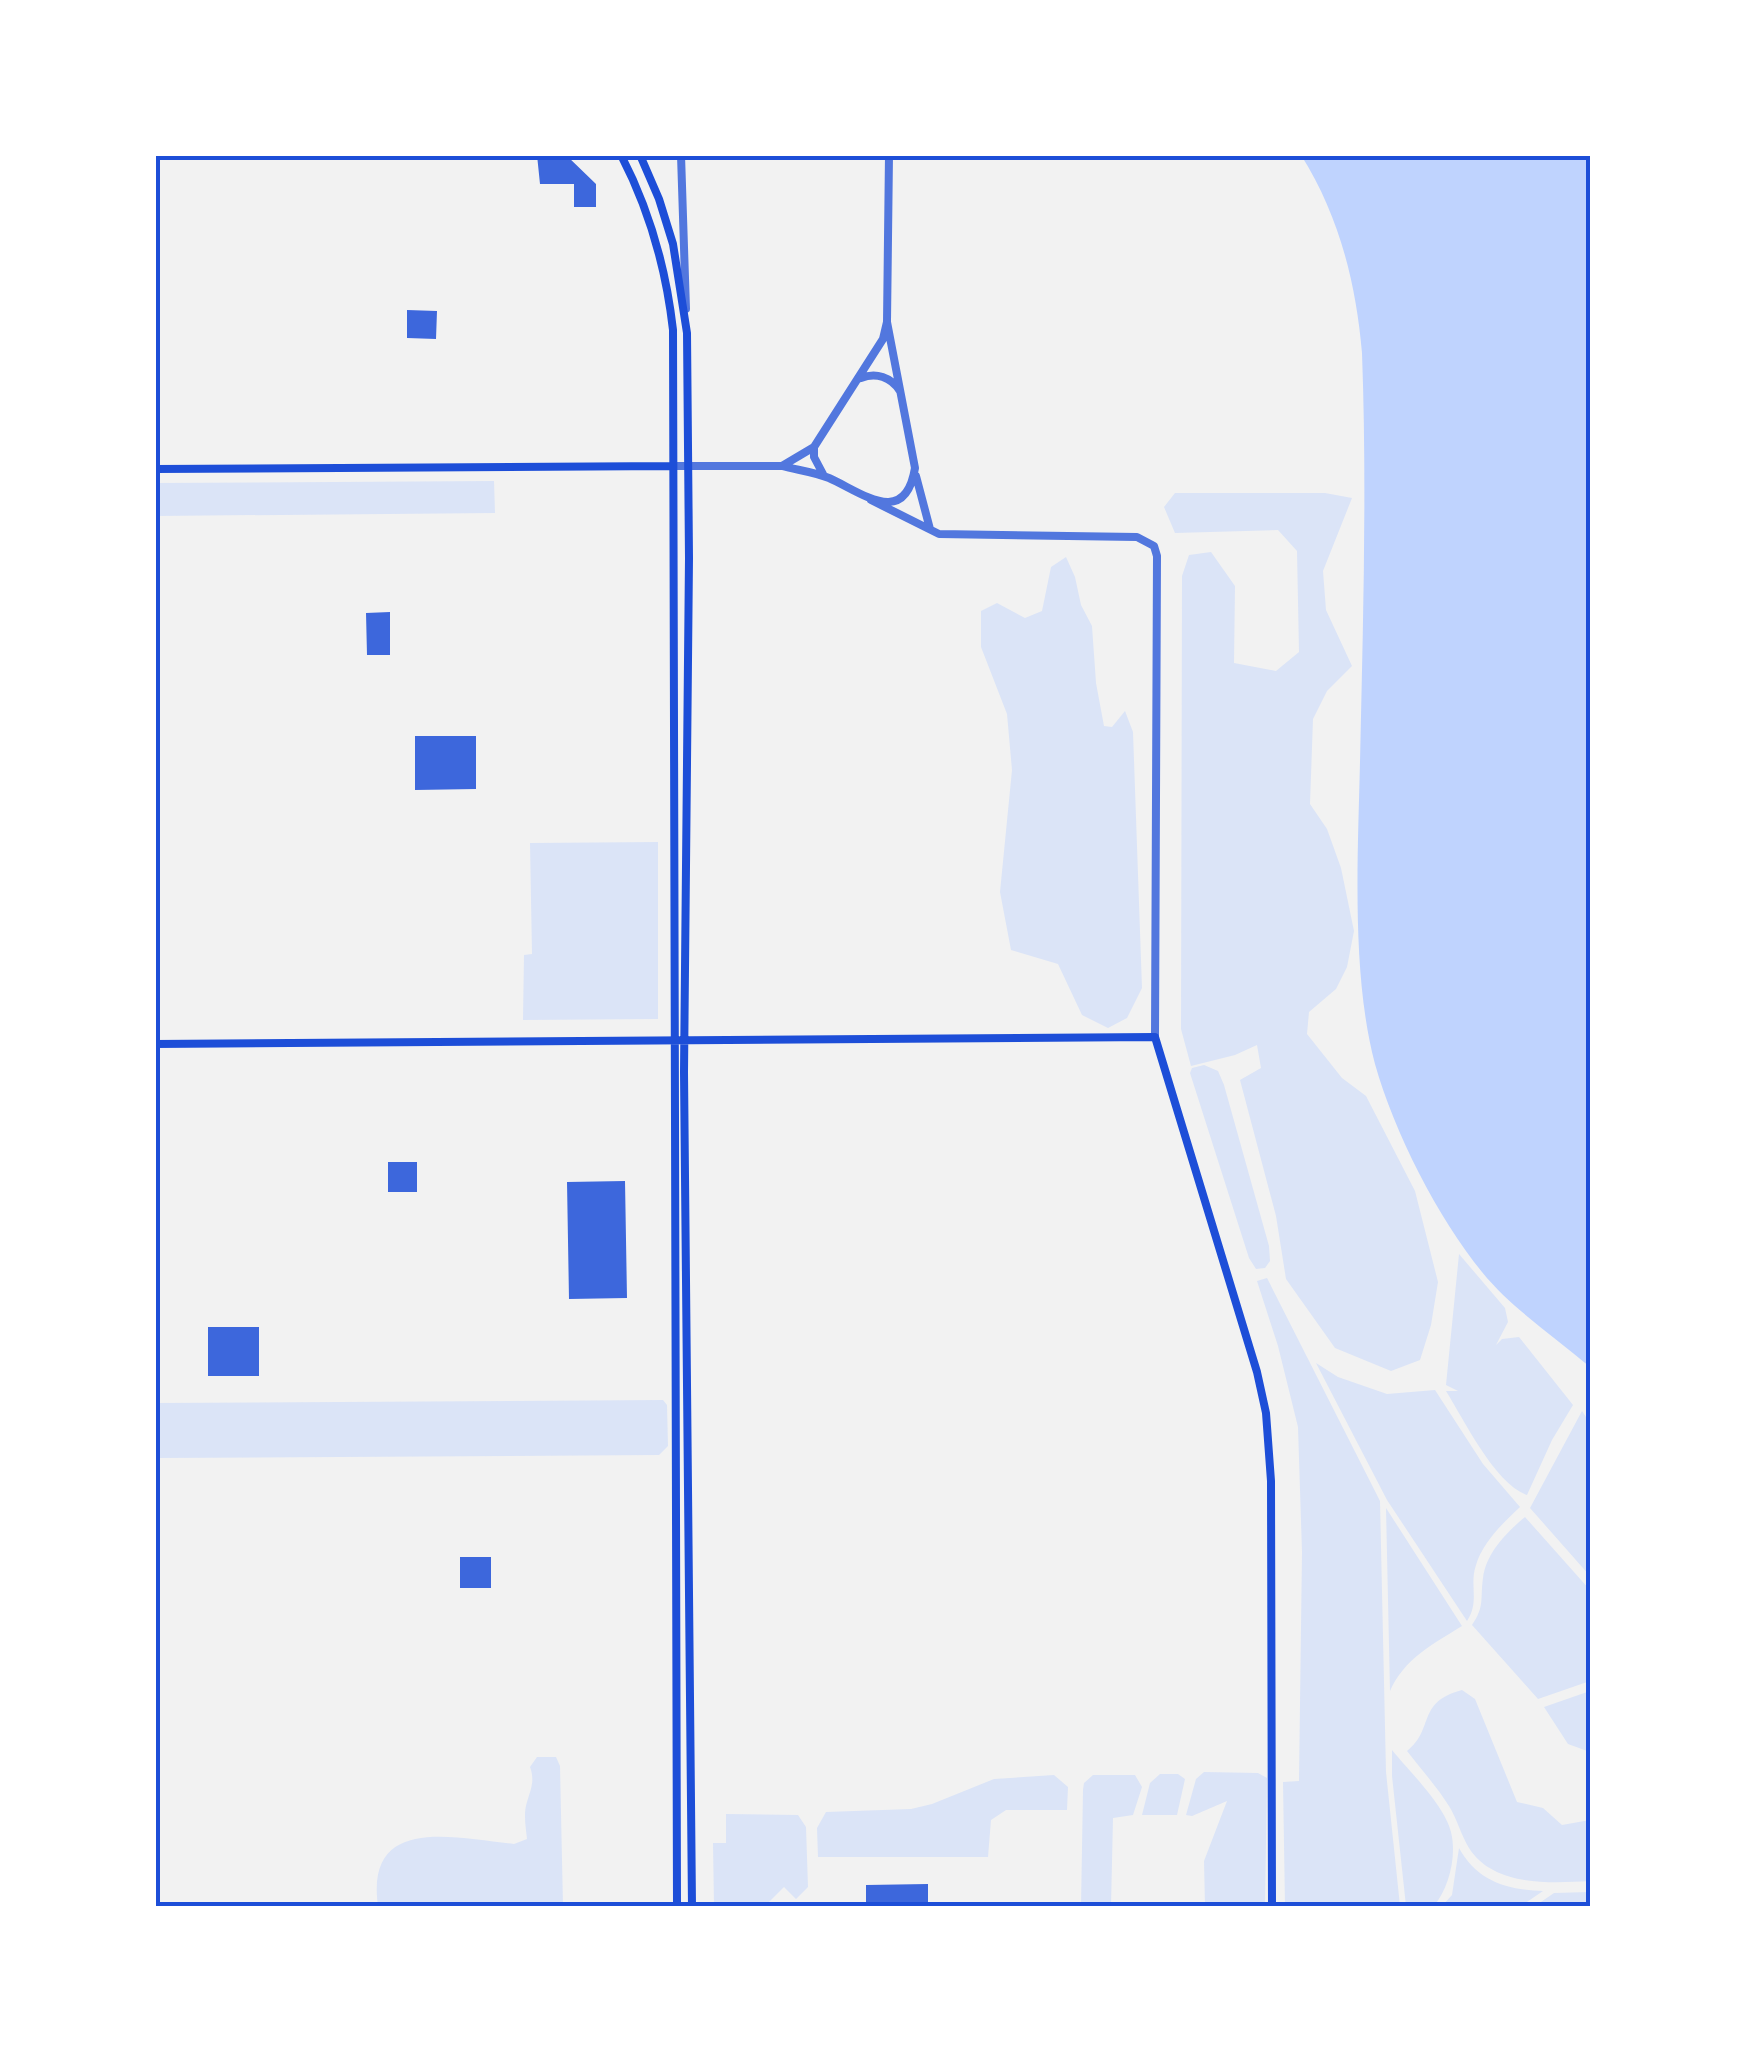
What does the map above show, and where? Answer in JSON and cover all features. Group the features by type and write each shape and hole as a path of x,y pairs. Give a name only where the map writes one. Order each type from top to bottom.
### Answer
{"main road":[{"path":"622,155 645,203 659,247 673,330 676,1906"},
{"path":"640,155 673,244 686,334 685,1042 692,1906"},
{"path":"155,469 672,466"},
{"path":"155,1044 1155,1038 1257,1372 1266,1413 1271,1482 1272,1906"}],"street":[{"path":"682,155 686,334"},
{"path":"782,466 814,447 884,339 888,155"},
{"path":"887,322 915,468 934,532"},
{"path":"861,378 876,374 890,380 901,395"},
{"path":"814,447 818,469 826,477"},
{"path":"672,466 782,466 826,477 934,532 1137,537 1154,546 1158,556 1155,1038"},
{"path":"872,500 899,499 909,492 915,468"}],"shaded area":[{"path":"494,481 495,513 155,516 155,483"},
{"path":"1175,493 1325,493 1352,498 1323,571 1326,610 1352,666 1327,691 1313,719 1310,804 1327,829 1341,868 1354,931 1347,967 1336,989 1309,1012 1307,1034 1342,1078 1366,1096 1415,1191 1438,1282 1420,1360 1391,1371 1335,1348 1286,1279 1276,1216 1240,1080 1261,1068 1257,1045 1191,1066 1181,1029 1182,576 1189,555 1211,552 1235,586 1234,663 1276,671 1299,652 1297,551 1278,530 1175,533 1164,507"},
{"path":"1066,557 1092,626 1104,726 1112,727 1125,711 1133,732 1142,988 1127,1018 1108,1028 1082,1015 1058,964 1011,950 1000,892 1012,770 1007,714 981,647 981,611 997,603 1025,618 1042,611 1051,567"},
{"path":"658,842 658,1019 523,1020 524,955 532,954 530,843"},
{"path":"1204,1065 1218,1071 1224,1085 1269,1246 1270,1261 1265,1268 1256,1269 1249,1258 1190,1073 1192,1068"},
{"path":"1459,1254 1505,1308 1508,1322 1496,1345 1502,1339 1519,1337 1573,1405 1527,1495 1515,1489 1492,1465 1446,1391 1458,1391 1446,1385"},
{"path":"1267,1278 1380,1501 1386,1772 1400,1906 1285,1906 1283,1782 1299,1781 1302,1552 1298,1427 1257,1281"},
{"path":"1316,1363 1338,1377 1387,1394 1435,1390 1483,1464 1520,1507 1483,1548 1474,1572 1473,1607 1467,1621 1387,1500"},
{"path":"663,1400 667,1405 668,1446 659,1455 155,1458 155,1403"},
{"path":"1582,1411 1590,1423 1590,1576 1530,1508"},
{"path":"1386,1508 1462,1626 1411,1661 1390,1691"},
{"path":"1525,1517 1590,1590 1590,1681 1538,1699 1472,1625 1480,1607 1488,1560"},
{"path":"1462,1690 1475,1699 1517,1802 1543,1808 1562,1825 1590,1820 1590,1881 1541,1882 1508,1876 1480,1861 1469,1848 1449,1806 1407,1751 1416,1743 1438,1701"},
{"path":"1590,1691 1590,1752 1568,1744 1544,1707"},
{"path":"1392,1750 1434,1800 1451,1832 1450,1871 1434,1906 1406,1906"},
{"path":"537,1757 556,1757 560,1766 563,1906 378,1906 378,1877 385,1857 400,1844 442,1837 514,1844 527,1839 525,1811 532,1785 530,1767"},
{"path":"1204,1772 1258,1773 1267,1778 1265,1906 1205,1906 1204,1861 1227,1801 1186,1815 1196,1779"},
{"path":"1160,1774 1178,1774 1185,1779 1177,1815 1142,1815 1150,1783"},
{"path":"1054,1775 1068,1787 1067,1810 1006,1810 991,1820 988,1857 818,1857 817,1828 826,1812 911,1809 994,1779"},
{"path":"1093,1775 1135,1775 1142,1787 1133,1815 1113,1818 1111,1906 1081,1906 1083,1790 1084,1783"},
{"path":"726,1814 798,1815 806,1827 808,1887 796,1899 784,1887 765,1906 714,1906 713,1843 726,1843"},
{"path":"1459,1848 1484,1876 1517,1888 1543,1891 1521,1906 1442,1906 1452,1895"},
{"path":"1590,1892 1590,1906 1535,1906 1554,1893"}],"water":[{"path":"1301,155 1590,155 1590,1367 1506,1298 1466,1250 1406,1145 1375,1064 1362,992 1358,914 1364,558 1362,353 1344,250 1326,201"}],"building":[{"path":"537,155 566,155 596,184 596,207 574,207 574,184 540,184"},
{"path":"407,310 437,311 436,339 407,338"},
{"path":"390,612 390,655 367,655 366,613"},
{"path":"415,736 476,736 476,789 415,790"},
{"path":"388,1162 417,1162 417,1192 388,1192"},
{"path":"625,1181 627,1298 569,1299 567,1182"},
{"path":"208,1327 259,1327 259,1376 208,1376"},
{"path":"460,1557 491,1557 491,1588 460,1588"},
{"path":"928,1884 928,1902 952,1906 862,1906 866,1902 866,1885"}]}
